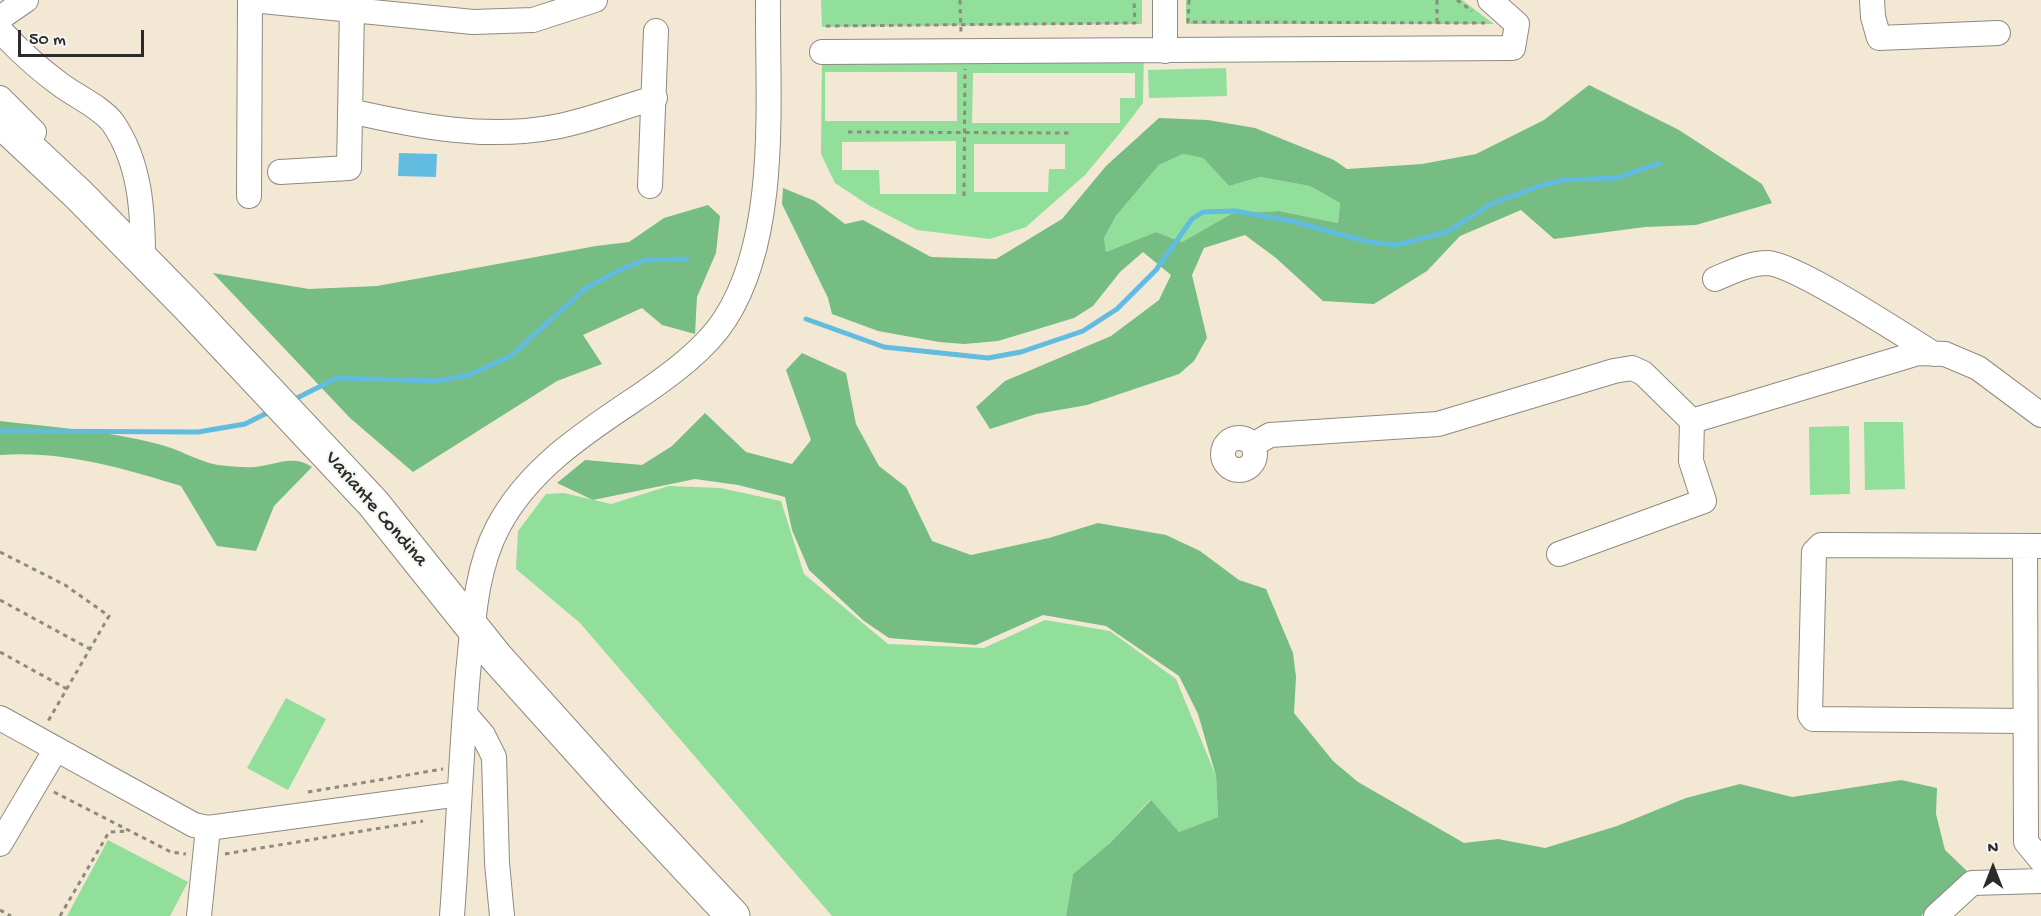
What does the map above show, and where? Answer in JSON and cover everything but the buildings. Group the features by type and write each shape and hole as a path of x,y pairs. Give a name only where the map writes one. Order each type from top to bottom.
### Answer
{"highway":[{"name":"Variante Condina","path":"0,121 79,195 188,306 373,503 473,625 497,658 613,788 733,916"}],"street":[{"path":"0,18 26,0"},
{"path":"249,196 251,0 473,22 533,20 595,0"},
{"path":"452,916 460,766 473,625 490,545 514,501 572,443 685,361 724,321 735,301 751,260 764,194 768,0"},
{"path":"1154,51 1165,0"},
{"path":"822,52 1513,48 1517,24 1509,14 1490,0"},
{"path":"1872,0 1873,17 1880,38 1998,33"},
{"path":"280,172 349,168 352,9"},
{"path":"0,30 14,46 51,77 112,123 137,181 143,216 143,260"},
{"path":"650,186 656,31"},
{"path":"0,98 47,144 79,195"},
{"path":"350,111 451,130 524,130 555,127 655,98"},
{"path":"0,144 31,167 79,195"},
{"path":"1715,279 1749,265 1770,263 1805,278 1926,353"},
{"path":"1692,421 1926,353 1945,354 1978,368 2041,415"},
{"path":"1253,445 1270,435 1438,424 1614,371 1632,368 1643,373 1692,421 1691,461 1704,501 1560,554"},
{"path":"2025,721 1813,719 1810,715 1814,552 1816,548 1821,545 2033,546 2025,721 2026,842 2041,860"},
{"path":"465,714 483,735 494,757 496,863 502,916"},
{"path":"0,718 50,740 194,825 208,828 459,794"},
{"path":"0,844 50,740"},
{"path":"199,916 208,828"},
{"path":"1936,916 1972,883 2041,881"}],"path":[{"path":"960,0 966,132 964,196"},
{"path":"826,26 1135,23 1134,0"},
{"path":"1189,0 1188,22 1489,23 1457,0"},
{"path":"1437,0 1437,24"},
{"path":"848,132 1069,133"},
{"path":"0,552 65,585 109,616 67,689 50,740"},
{"path":"0,600 90,649"},
{"path":"0,652 67,689"},
{"path":"302,793 460,766"},
{"path":"53,791 129,831 109,832 60,916"},
{"path":"0,910 11,916"}],"green space":[{"path":"821,0 1142,0 1142,24 822,27"},
{"path":"1186,0 1462,0 1494,24 1186,24"},
{"path":"1144,51 1143,103 1085,175 1026,227 990,239 917,230 870,206 835,183 821,154 822,52","holes":["825,72 957,72 957,121 825,121","973,73 1135,73 1135,98 1120,98 1120,123 972,123","956,141 956,194 880,194 879,170 842,170 842,142","974,144 1065,144 1065,169 1049,169 1048,192 974,192"]},
{"path":"1226,68 1227,96 1149,98 1148,70"},
{"path":"1589,85 1679,130 1762,184 1772,203 1696,225 1645,227 1554,239 1521,210 1460,236 1427,271 1374,304 1323,301 1276,258 1245,235 1204,248 1192,275 1207,338 1194,361 1179,374 1087,405 1036,414 990,429 976,407 1005,381 1111,336 1159,300 1171,275 1143,252 1120,272 1093,306 1074,318 998,341 964,344 939,342 878,331 832,314 828,298 782,204 783,188 815,201 845,224 863,220 931,257 996,259 1062,219 1106,166 1159,118 1208,120 1255,128 1334,160 1347,169 1422,164 1476,154 1544,120","holes":["1183,154 1203,158 1229,186 1260,177 1310,186 1340,203 1338,223 1279,211 1231,214 1182,242 1156,232 1106,252 1104,238 1116,216 1159,165"]},
{"path":"1183,154 1203,158 1229,186 1260,177 1310,186 1340,203 1338,223 1279,211 1231,214 1182,242 1156,232 1106,252 1104,238 1116,216 1159,165"},
{"path":"708,205 720,216 716,253 697,297 695,334 662,325 642,308 583,335 602,364 557,381 413,472 350,418 213,273 309,289 377,286 629,242 664,218"},
{"path":"802,353 846,373 856,424 879,466 906,487 932,541 971,555 1049,538 1098,523 1166,535 1200,551 1239,580 1266,589 1293,653 1296,677 1294,713 1333,761 1358,782 1464,843 1498,839 1545,848 1617,826 1686,798 1740,784 1792,797 1901,780 1937,788 1936,814 1945,850 1967,871 1921,916 1066,916 1073,874 1110,843 1151,800 1179,832 1218,817 1216,776 1198,714 1179,676 1106,626 1043,615 976,645 889,638 864,621 809,570 792,530 785,497 738,485 695,479 593,500 557,483 585,460 642,465 672,446 705,413 746,452 792,464 811,440 786,370"},
{"path":"0,421 120,436 166,446 218,465 255,467 284,461 298,461 312,467 274,506 256,551 217,546 181,486 115,467 69,458 23,454 0,455"},
{"path":"1864,422 1903,422 1905,489 1865,490"},
{"path":"1849,426 1850,494 1810,495 1809,427"},
{"path":"669,486 720,488 781,501 804,574 888,644 984,648 1045,620 1110,631 1176,679 1216,776 1218,817 1179,832 1150,800 1110,843 1073,874 1066,916 832,916 580,623 516,569 518,531 546,494 564,493 611,504"},
{"path":"286,698 326,719 288,790 247,768"},
{"path":"108,840 188,882 170,916 67,916"}],"water":[{"path":"399,153 437,154 436,177 398,176"}],"waterway":[{"path":"806,319 884,347 988,358 1021,352 1083,331 1117,309 1156,270 1192,219 1203,212 1235,211 1291,221 1369,242 1397,245 1447,232 1491,204 1542,185 1565,180 1617,178 1660,163"},
{"path":"293,400 337,378 437,381 469,375 511,356 586,288 624,268 646,260 687,259"},
{"path":"0,431 198,432 245,424 271,411"}]}
